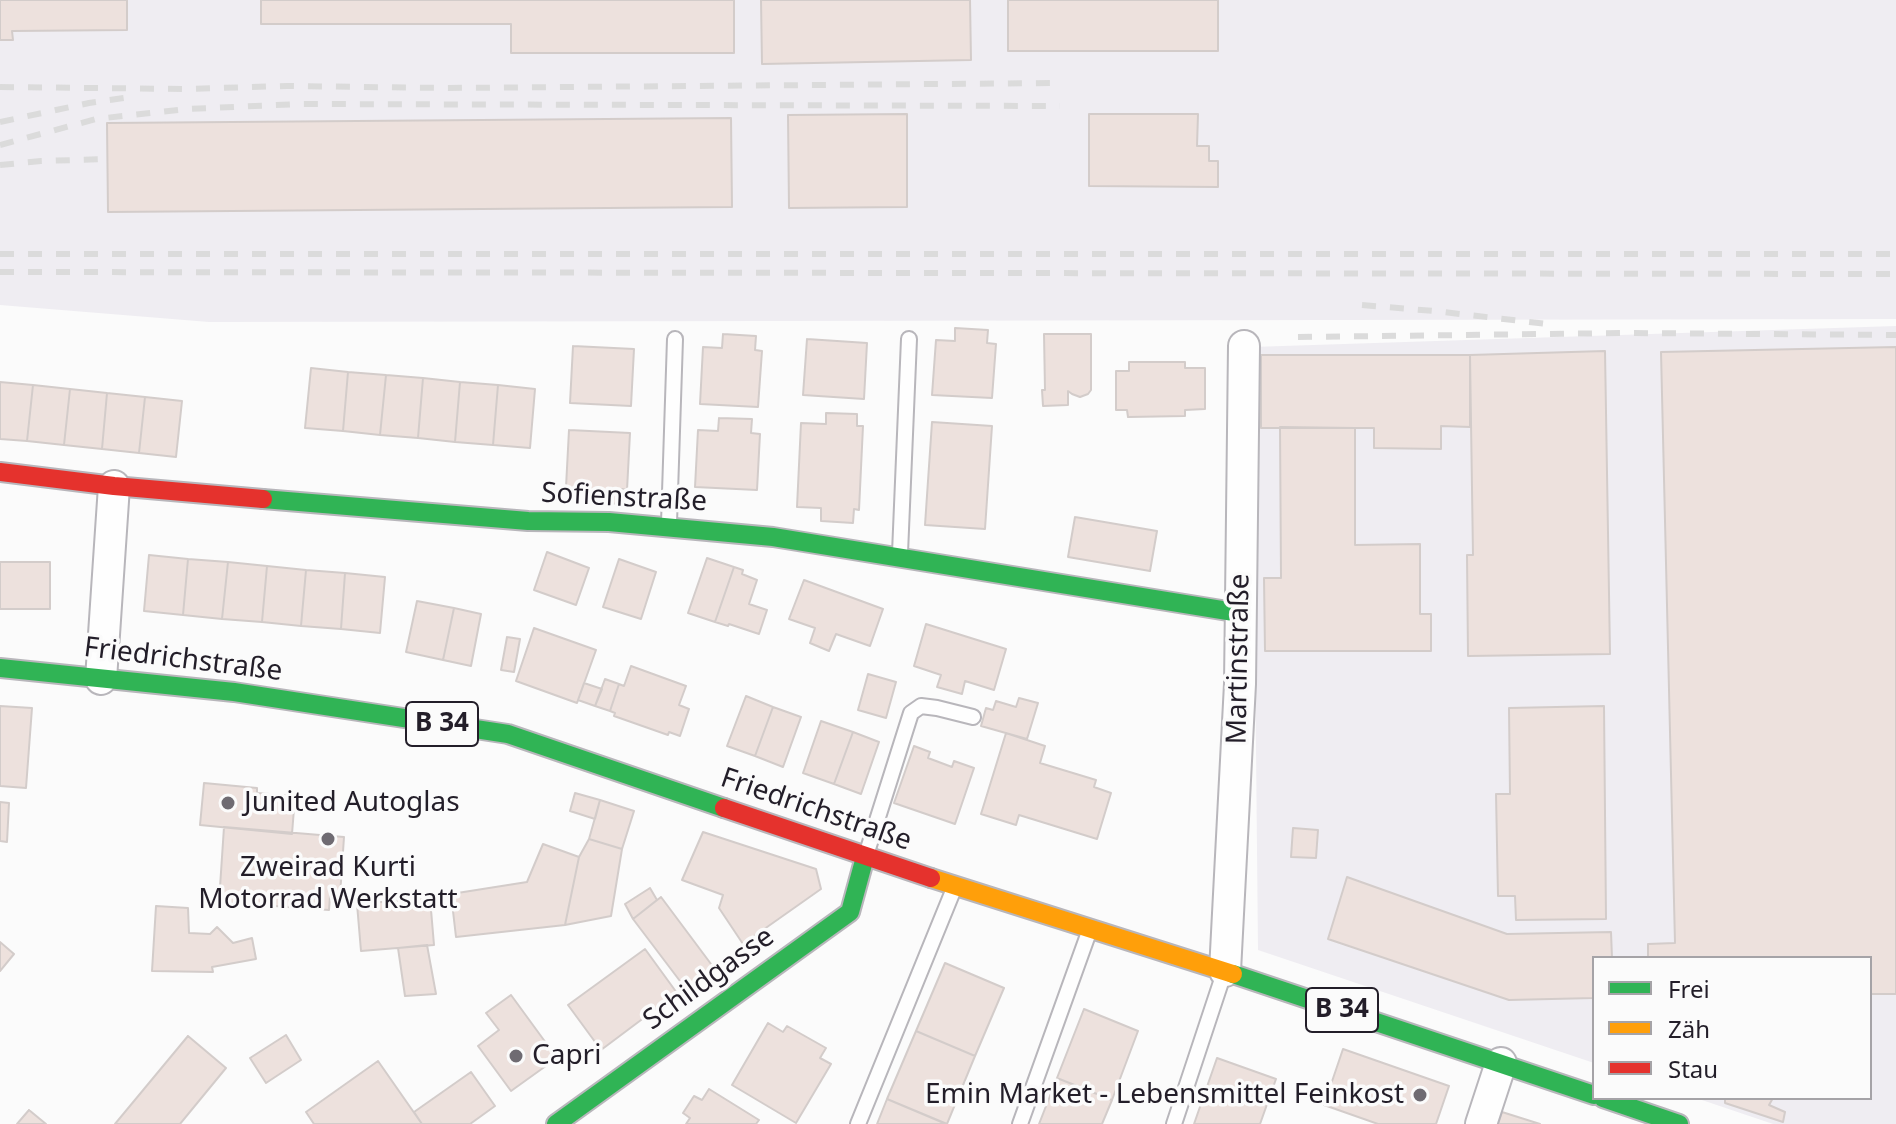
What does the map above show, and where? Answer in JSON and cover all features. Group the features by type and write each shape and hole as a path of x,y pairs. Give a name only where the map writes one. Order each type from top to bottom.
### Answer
{"main road":[{"name":"Sofienstraße","path":"0,472 114,486 528,521 609,522 773,537 1240,613"},
{"name":"Friedrichstraße","path":"0,668 234,692 508,734 955,887 1225,971 1592,1094"},
{"name":"Schildgasse","path":"556,1124 850,912 865,857"},
{"path":"1609,1100 1679,1124"}],"street":[{"name":"Martinstraße","path":"1225,971 1240,684 1244,346"},
{"path":"101,679 114,486"},
{"path":"1481,1124 1501,1063"}],"lane":[{"path":"669,527 675,339"},
{"path":"900,558 909,339"},
{"path":"865,857 911,713 921,706 973,717"},
{"path":"858,1124 955,887"},
{"path":"1020,1124 1090,929"},
{"path":"1174,1124 1225,971"}],"shaded area":[{"path":"0,0 1896,0 1896,319 209,322 0,305"},
{"path":"1896,326 1896,1124 1773,1124 1702,1100 1872,1100 1872,956 1592,956 1592,1062 1258,950 1252,347"}],"building":[{"path":"0,0 127,0 127,30 12,31 13,40 0,40"},
{"path":"261,0 734,0 734,53 511,53 511,24 261,24"},
{"path":"761,0 970,0 971,60 762,64"},
{"path":"1008,0 1218,0 1218,51 1008,51"},
{"path":"907,114 907,207 789,208 788,115"},
{"path":"1089,114 1198,114 1197,146 1209,146 1209,161 1218,161 1218,187 1089,186"},
{"path":"731,118 732,207 108,212 107,123"},
{"path":"955,328 988,330 987,343 996,344 992,398 932,395 936,340 955,341"},
{"path":"723,334 756,336 755,350 762,351 758,407 700,404 703,347 722,348"},
{"path":"1044,334 1091,334 1091,390 1080,397 1068,391 1068,405 1043,406"},
{"path":"807,339 867,343 864,399 803,395"},
{"path":"573,346 634,349 631,406 570,403"},
{"path":"1896,347 1896,994 1872,994 1872,956 1648,956 1648,944 1675,943 1661,352"},
{"path":"1605,351 1610,654 1468,656 1467,555 1473,555 1470,355"},
{"path":"1261,355 1470,355 1470,427 1441,426 1441,449 1374,448 1374,428 1261,428"},
{"path":"1129,362 1185,362 1185,368 1205,368 1205,409 1185,410 1185,416 1128,417 1127,410 1116,410 1116,371 1129,371"},
{"path":"311,368 348,372 343,431 305,428"},
{"path":"348,372 386,375 380,435 343,431"},
{"path":"386,375 423,378 418,438 380,435"},
{"path":"423,378 460,382 455,442 418,438"},
{"path":"0,382 33,385 27,441 0,439"},
{"path":"460,382 498,385 493,445 455,442"},
{"path":"33,385 70,389 64,445 27,441"},
{"path":"498,385 535,389 530,448 493,445"},
{"path":"70,389 107,393 102,449 64,445"},
{"path":"107,393 145,397 139,453 102,449"},
{"path":"145,397 182,401 176,457 139,453"},
{"path":"826,413 857,414 857,426 863,426 859,510 854,509 853,523 821,521 821,508 797,507 801,423 826,424"},
{"path":"719,418 752,419 751,433 760,434 757,490 695,487 698,430 718,431"},
{"path":"932,422 992,426 985,529 925,525"},
{"path":"1280,427 1355,428 1355,545 1420,544 1420,614 1431,614 1431,651 1265,651 1264,578 1281,578"},
{"path":"569,430 630,433 627,490 622,489 621,504 589,502 590,488 566,487"},
{"path":"1075,517 1157,531 1150,571 1068,557"},
{"path":"547,552 589,568 576,605 534,590"},
{"path":"149,555 188,559 183,615 144,611"},
{"path":"707,558 734,567 715,622 688,613"},
{"path":"188,559 228,562 222,619 183,615"},
{"path":"619,559 656,572 641,619 603,607"},
{"path":"0,562 50,562 50,609 0,609"},
{"path":"228,562 267,566 262,622 222,619"},
{"path":"267,566 306,570 301,626 262,622"},
{"path":"734,567 757,580 749,604 767,610 759,634 715,622"},
{"path":"306,570 345,573 341,629 301,626"},
{"path":"345,573 385,577 380,633 341,629"},
{"path":"804,580 883,609 870,646 836,634 829,651 810,643 815,628 789,619"},
{"path":"417,601 454,608 443,660 406,652"},
{"path":"454,608 481,614 471,666 443,660"},
{"path":"926,624 1006,649 994,690 965,681 962,694 937,687 941,675 914,666"},
{"path":"534,628 596,650 577,703 516,681"},
{"path":"507,637 520,639 514,672 501,670"},
{"path":"631,666 686,686 679,705 689,709 680,736 669,732 668,735 614,716 615,713 610,711 619,684 624,686"},
{"path":"868,674 896,682 886,718 858,710"},
{"path":"605,679 619,684 610,711 595,706"},
{"path":"584,683 602,689 595,706 578,700"},
{"path":"746,696 773,707 755,756 727,746"},
{"path":"1019,698 1038,703 1027,739 981,726 986,708 993,710 996,701 1016,707"},
{"path":"0,706 32,708 26,788 0,786"},
{"path":"1604,706 1606,919 1516,920 1515,896 1498,896 1496,794 1510,794 1509,708"},
{"path":"773,707 801,717 783,767 755,756"},
{"path":"821,721 853,732 834,784 803,773"},
{"path":"853,732 879,742 861,794 834,784"},
{"path":"1006,733 1045,746 1040,763 1096,780 1094,787 1111,793 1097,839 1019,815 1016,825 981,814"},
{"path":"914,746 930,752 928,758 952,767 954,761 974,768 955,824 894,803"},
{"path":"204,783 257,788 257,793 295,796 292,834 200,825"},
{"path":"575,793 600,800 595,819 570,811"},
{"path":"600,800 634,811 622,849 589,839"},
{"path":"0,802 9,803 7,842 0,841"},
{"path":"224,827 344,837 340,896 330,896 329,910 219,902"},
{"path":"1293,828 1318,830 1316,858 1291,857"},
{"path":"703,832 816,869 821,889 743,944 719,908 723,895 682,880"},
{"path":"589,839 622,849 611,916 565,925 579,857"},
{"path":"543,844 579,857 565,925 456,937 451,894 527,882"},
{"path":"1347,877 1507,934 1611,932 1612,956 1592,956 1592,998 1509,1000 1328,939"},
{"path":"650,888 657,900 633,919 625,904"},
{"path":"661,897 714,968 686,989 633,919"},
{"path":"430,898 434,945 361,951 357,904"},
{"path":"156,906 188,908 189,933 210,934 217,927 233,943 252,938 256,959 212,967 213,972 152,971"},
{"path":"0,942 14,954 0,971"},
{"path":"427,945 436,994 405,996 398,948"},
{"path":"645,949 677,993 601,1050 568,1005"},
{"path":"945,963 1004,988 975,1056 916,1031"},
{"path":"511,995 557,1058 511,1091 478,1046 499,1030 486,1013"},
{"path":"1084,1009 1138,1031 1112,1100 1057,1078"},
{"path":"768,1023 783,1032 787,1026 826,1048 820,1058 831,1064 796,1123 732,1085"},
{"path":"916,1031 975,1056 947,1124 887,1099"},
{"path":"286,1035 301,1060 266,1083 250,1058"},
{"path":"188,1036 226,1068 180,1124 115,1124"},
{"path":"1343,1049 1449,1086 1436,1124 1378,1124 1324,1105"},
{"path":"1217,1058 1276,1079 1260,1124 1194,1124"},
{"path":"378,1061 422,1124 314,1124 306,1112"},
{"path":"471,1072 495,1106 470,1124 422,1124 414,1112"},
{"path":"1057,1078 1112,1100 1102,1124 1039,1124"},
{"path":"709,1089 759,1120 756,1124 686,1124 690,1118 683,1113 694,1096 702,1100"},
{"path":"887,1099 946,1124 877,1124"},
{"path":"1725,1100 1772,1100 1769,1105 1785,1112 1783,1122 1725,1103"},
{"path":"29,1110 46,1124 17,1124"},
{"path":"1502,1112 1540,1124 1498,1124"}],"railway":[{"path":"0,87 185,89 1061,83"},
{"path":"0,122 130,97"},
{"path":"0,145 96,119 187,109 299,104 1060,106"},
{"path":"0,165 107,159"},
{"path":"0,254 1896,254"},
{"path":"0,272 1896,274"},
{"path":"1362,305 1556,325"},
{"path":"1298,337 1627,333 1896,335"}],"traffic: fast":[{"path":"263,499 528,521 609,522 773,537 1240,613"},
{"path":"0,668 234,692 508,734 724,808"},
{"path":"556,1124 850,912 865,857"},
{"path":"1233,974 1592,1094"},
{"path":"1609,1100 1679,1124"}],"traffic: slow":[{"path":"931,878 1233,974"}],"traffic: jam":[{"path":"0,472 263,499"},
{"path":"724,808 931,878"}],"place":[{"name":"Junited Autoglas","path":"228,803"},
{"name":"Zweirad Kurti Motorrad Werkstatt","path":"328,839"},
{"name":"Capri","path":"516,1056"},
{"name":"Emin Market - Lebensmittel Feinkost","path":"1420,1095"}]}
